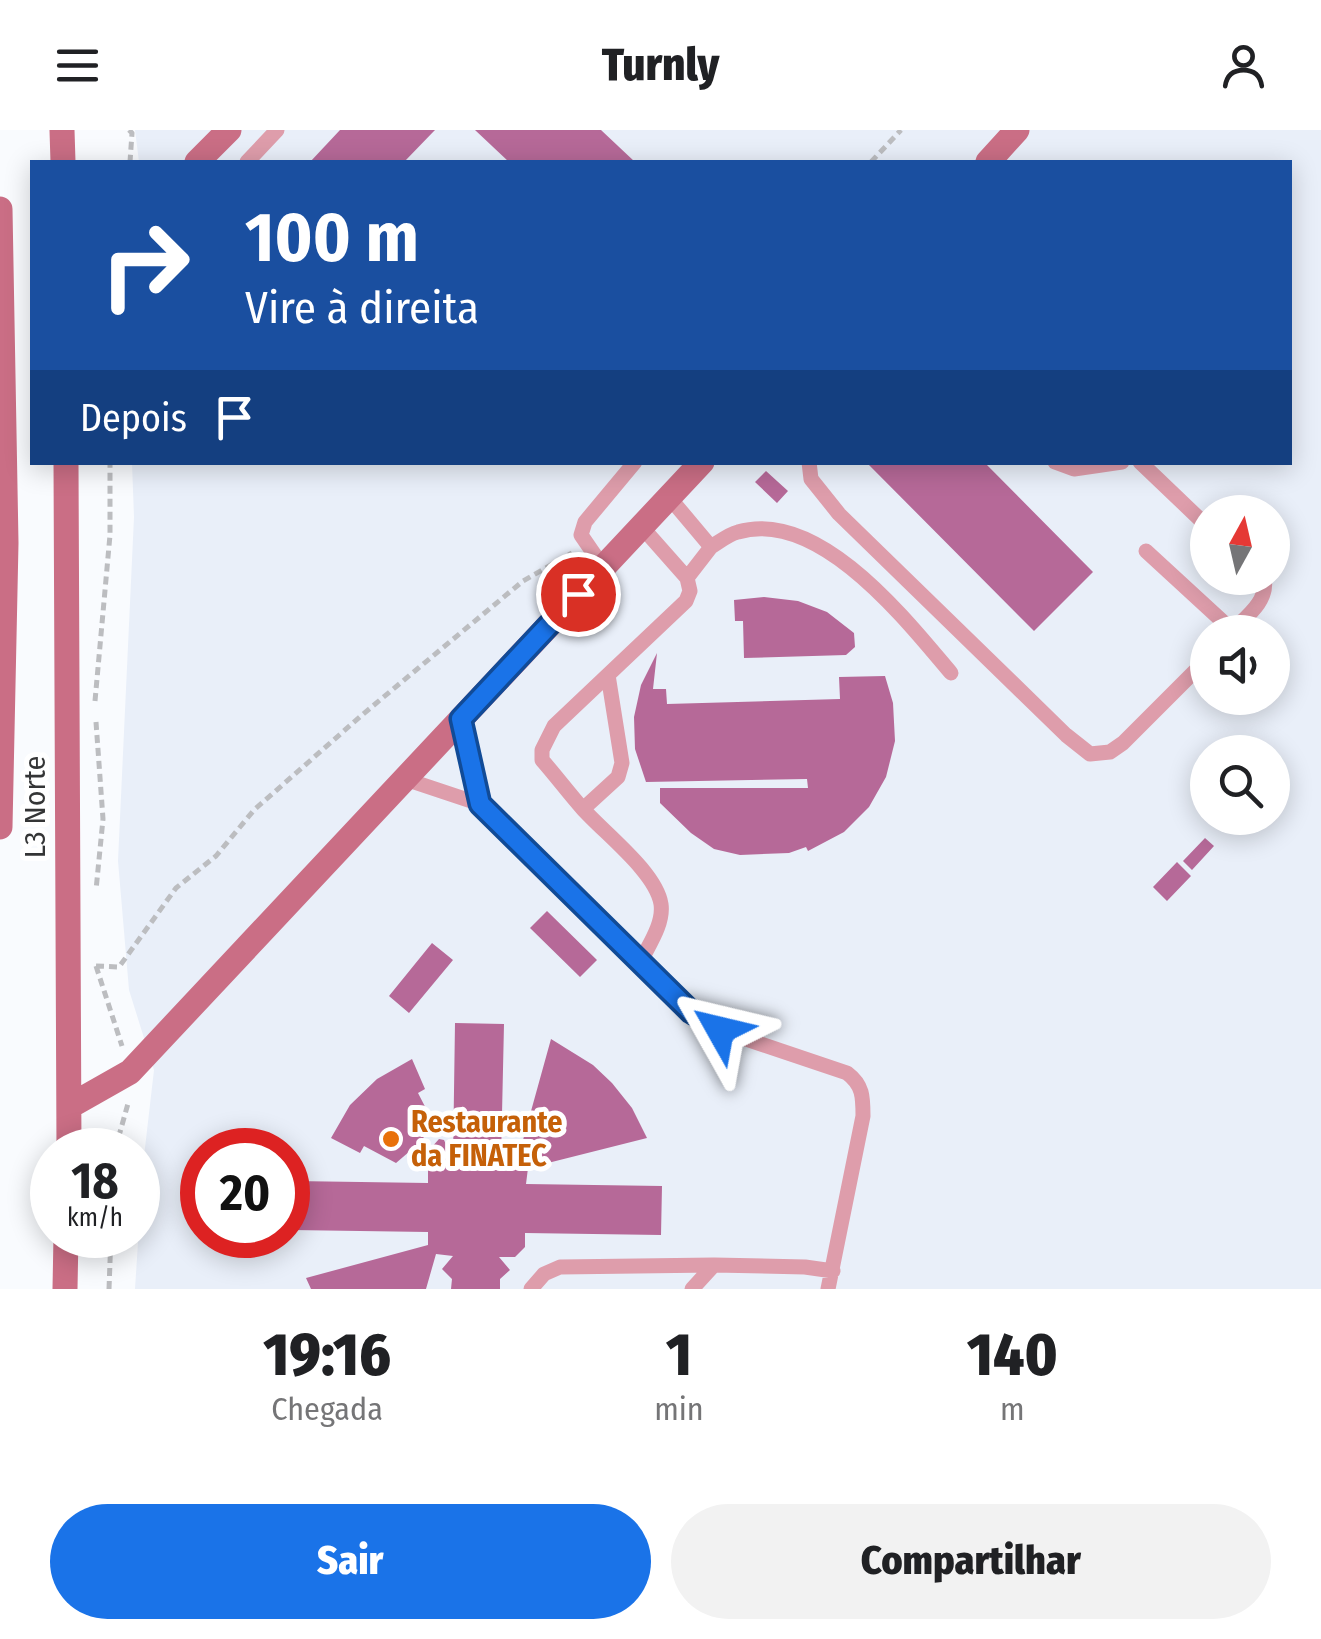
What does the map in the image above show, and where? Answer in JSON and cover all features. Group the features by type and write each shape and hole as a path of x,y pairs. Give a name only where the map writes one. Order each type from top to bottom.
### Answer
{"main road":[{"path":"62,130 63,160"},
{"path":"200,160 229,130"},
{"path":"990,160 1016,130"},
{"name":"L3 Norte","path":"0,208 6,543 0,827"},
{"name":"L3 Norte","path":"66,465 70,1128"},
{"path":"70,1106 130,1072 699,465"},
{"path":"65,1289 66,1258"}],"lane":[{"path":"249,160 277,130"},
{"path":"602,567 582,535 586,522 633,465"},
{"path":"808,465 811,480 839,514 1090,754 1110,752 1122,743 1190,676"},
{"path":"1063,465 1074,469 1101,465"},
{"path":"1143,465 1190,510"},
{"path":"669,497 711,547"},
{"path":"640,962 660,916 656,892 644,873 542,760 542,750 554,726 686,601 690,590 686,578 641,526"},
{"path":"686,578 711,547 739,532 768,530 806,537 887,598 951,673"},
{"path":"1146,551 1214,615"},
{"path":"583,809 618,777 622,763 608,674"},
{"path":"461,719 480,804"},
{"path":"404,778 480,804 691,1012 720,1030 847,1073 857,1080 863,1095 863,1116 828,1289"},
{"path":"531,1289 544,1274 560,1267 714,1265 832,1271"},
{"path":"692,1289 714,1265"}],"path":[{"path":"129,130 130,160"},
{"path":"873,160 901,130"},
{"path":"95,907 104,820 95,708 110,535 110,465"},
{"path":"96,966 120,967 176,888 216,856 254,810 362,714 523,581 583,547"},
{"path":"95,952 132,1083 121,1128"},
{"path":"108,1289 110,1258"}],"shaded area":[{"path":"135,130 1321,130 1321,1289 135,1289 137,1258 160,1258 160,1128 147,1128 154,1070 129,990 118,861 134,517 132,465 1292,465 1292,160 139,160"}],"building":[{"path":"340,130 435,130 406,160 312,160"},
{"path":"475,130 601,130 633,160 507,160"},
{"path":"869,465 987,465 1093,572 1034,631"},
{"path":"766,471 788,491 777,503 755,482"},
{"path":"764,597 798,601 827,612 854,633 855,647 846,655 744,658 743,621 735,621 734,600"},
{"path":"657,653 653,689 666,689 667,704 840,699 839,677 885,676 893,703 895,741 886,777 869,807 844,832 808,851 806,847 789,853 740,855 714,849 691,833 660,803 660,788 808,788 807,779 646,782 635,749 634,717 641,685"},
{"path":"1205,838 1214,846 1192,870 1183,861"},
{"path":"1177,862 1191,876 1167,901 1153,887"},
{"path":"547,911 597,960 580,977 530,928"},
{"path":"432,943 453,960 409,1013 389,996"},
{"path":"455,1023 504,1024 501,1159 518,1158 551,1039 593,1065 612,1083 632,1108 647,1138 528,1168 526,1184 662,1186 661,1235 525,1233 525,1247 515,1257 499,1257 510,1270 500,1279 500,1289 451,1289 452,1279 442,1269 453,1256 436,1254 426,1289 311,1289 306,1278 428,1245 428,1232 310,1230 310,1181 428,1183 428,1170 410,1151 396,1163 364,1146 360,1153 331,1138 350,1105 377,1079 412,1059 425,1089 418,1093 435,1126 422,1139 431,1148 439,1139 444,1140 448,1149 439,1158 453,1159"}],"place":[{"name":"Restaurante da FINATEC","path":"391,1139"}],"route":[{"path":"578,594 461,719 480,804 691,1012 720,1030"}]}
